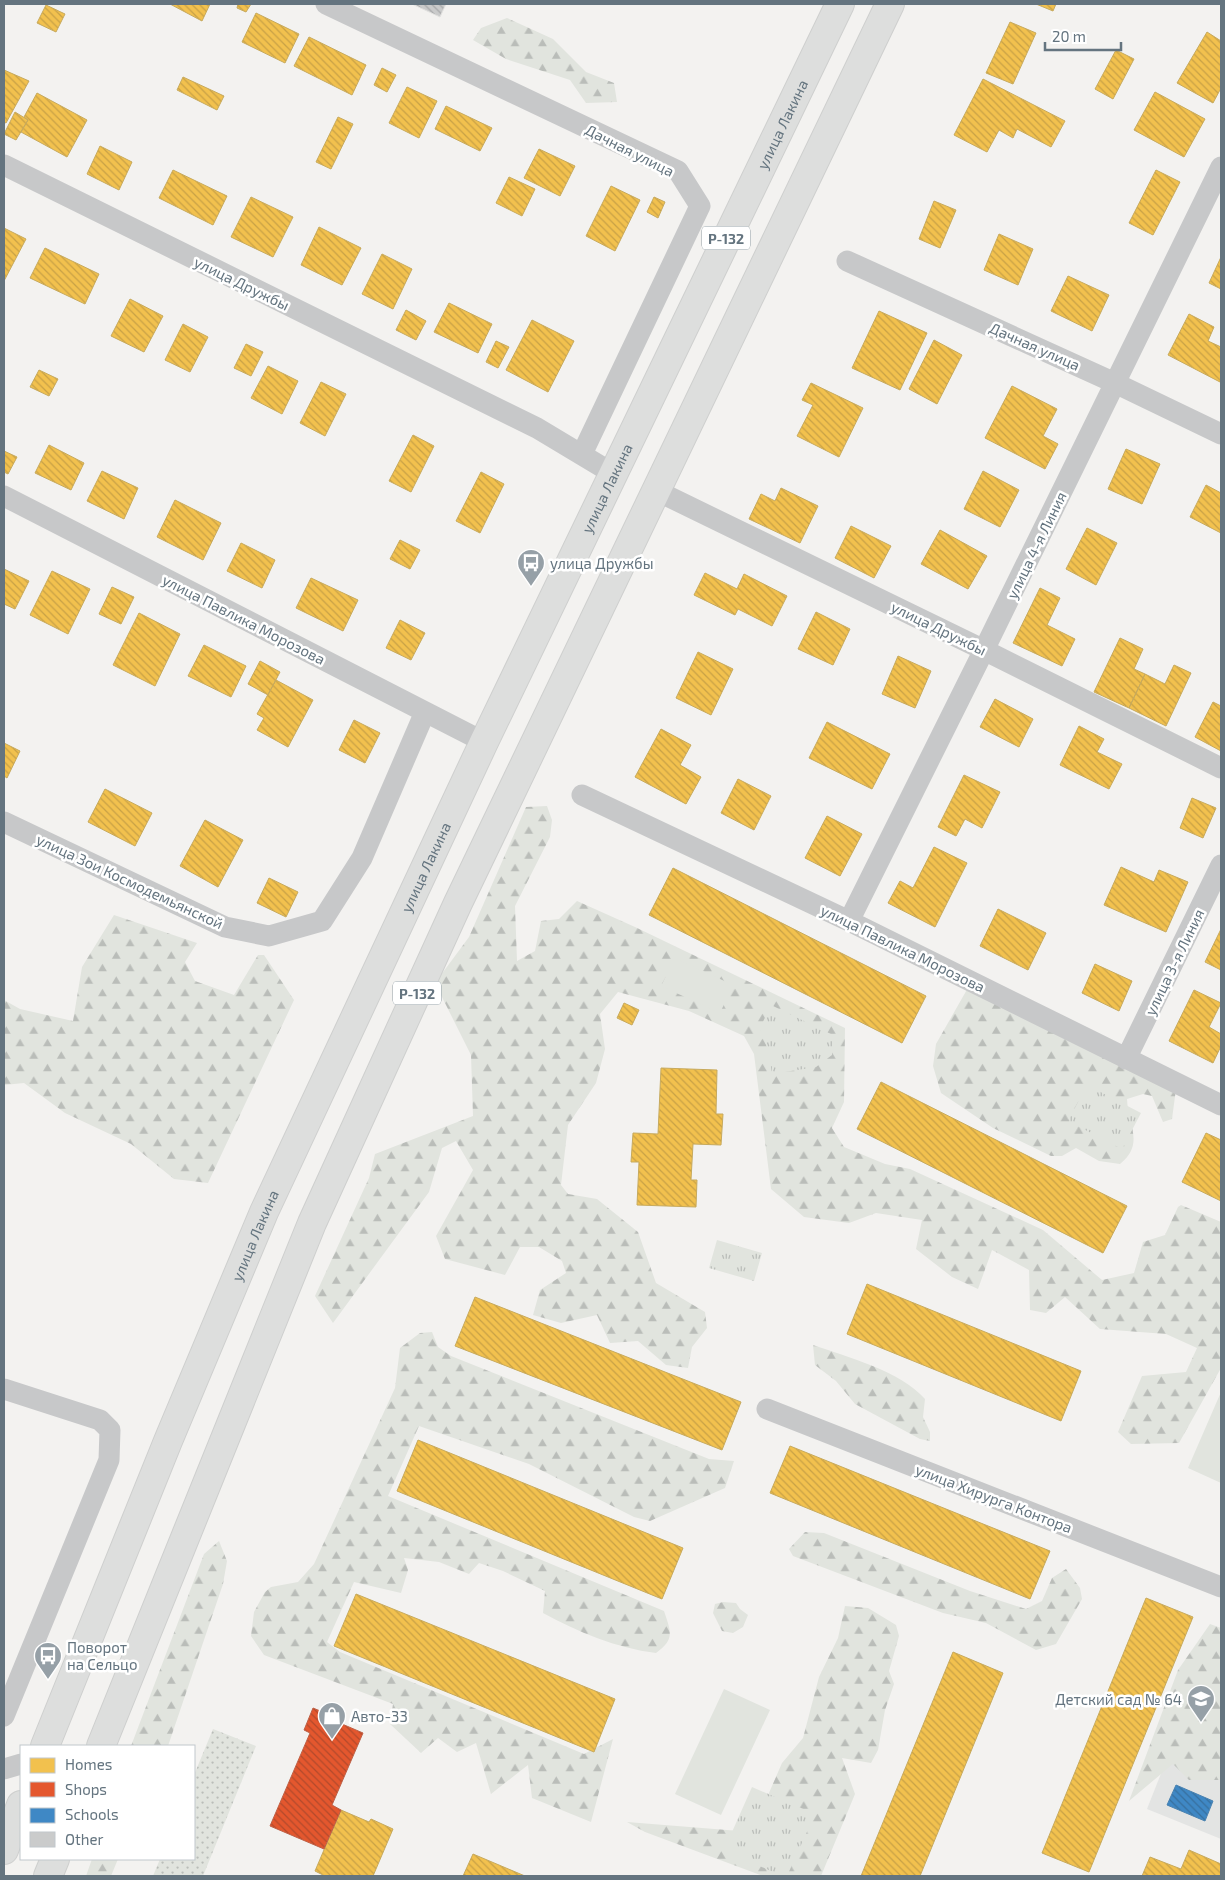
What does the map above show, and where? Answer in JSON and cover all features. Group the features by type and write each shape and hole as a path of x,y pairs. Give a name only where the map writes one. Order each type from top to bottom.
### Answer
{"highway":[{"name":"улица Лакина","path":"45,1745 168,1441 264,1212 612,473 840,4"},
{"name":"Р-132","path":"101,1745 312,1223 458,903 890,4"},
{"path":"4,1850 20,1808"},
{"path":"48,1876 55,1860"}],"street":[{"name":"Дачная улица","path":"326,4 678,171 700,206 582,454"},
{"name":"улица Дружбы","path":"4,165 537,428 612,473"},
{"name":"улица 4-я Линия","path":"849,921 1221,167"},
{"name":"Дачная улица","path":"847,261 1115,383 1221,434"},
{"name":"улица Дружбы","path":"655,490 1221,768"},
{"name":"улица Павлика Морозова","path":"4,496 484,742"},
{"name":"улица Зои Космодемьянской","path":"4,822 225,927 269,936 322,921 362,858 425,712"},
{"name":"улица Павлика Морозова","path":"582,795 849,921 1221,1105"},
{"name":"улица 3-я Линия","path":"1126,1059 1221,865"},
{"path":"4,1389 100,1420 110,1430 109,1460 4,1716"},
{"name":"улица Хирурга Контора","path":"767,1409 1221,1587"},
{"path":"4,1769 20,1764"}],"shaded area":[{"name":"Детский сад № 64","path":"1216,1634 1221,1636 1221,1839 1147,1809"}],"green space":[{"path":"507,18 553,39 586,72 614,83 617,102 586,103 570,80 506,59 473,40 481,28"},
{"path":"547,806 552,820 550,837 515,906 517,961 535,951 541,921 559,919 577,901 845,1028 844,1102 832,1128 844,1147 885,1164 910,1169 1043,1230 1102,1280 1134,1273 1143,1242 1165,1235 1178,1207 1181,1205 1221,1222 1221,1368 1179,1443 1131,1444 1118,1432 1142,1376 1186,1372 1197,1348 1166,1334 1100,1329 1065,1297 1046,1313 1030,1310 1029,1270 992,1250 978,1289 952,1277 916,1249 922,1220 876,1213 849,1223 804,1217 771,1189 754,1054 744,1036 689,1011 618,992 600,1014 605,1049 596,1083 568,1125 561,1185 568,1194 597,1199 638,1232 656,1283 705,1312 707,1328 692,1347 688,1368 666,1365 638,1341 610,1343 597,1315 561,1323 533,1315 540,1290 566,1273 562,1261 539,1247 520,1247 505,1275 445,1259 436,1236 473,1170 456,1141 442,1148 429,1192 333,1323 315,1296 369,1178 375,1154 473,1116 471,1055 435,983 469,937 526,807"},
{"path":"114,915 197,943 185,962 195,981 234,995 258,955 264,955 294,1000 208,1183 174,1179 131,1144 65,1113 24,1083 4,1085 4,1000 20,1009 73,1021 82,967"},
{"path":"675,958 733,985 720,1013 661,986"},
{"path":"969,986 1176,1089 1172,1119 1163,1122 1152,1096 1143,1094 1127,1099 1133,1142 1128,1157 1120,1164 1099,1161 1076,1148 1062,1156 1051,1156 993,1128 941,1093 933,1066 936,1044"},
{"path":"771,1005 833,1035 832,1055 816,1067 772,1074 769,1053 760,1028"},
{"path":"1087,1085 1141,1113 1122,1149 1068,1121"},
{"path":"717,1240 762,1253 754,1281 709,1268"},
{"path":"432,1332 438,1347 451,1356 709,1459 734,1461 725,1488 650,1521 634,1517 529,1464 419,1426 388,1496 664,1611 670,1630 669,1639 656,1653 612,1643 570,1627 543,1613 545,1591 503,1571 479,1563 469,1574 439,1562 404,1558 408,1570 401,1593 354,1582 327,1642 340,1652 584,1754 613,1739 591,1822 532,1798 528,1765 491,1794 476,1743 457,1752 438,1738 421,1753 390,1724 393,1704 264,1655 251,1636 254,1612 265,1592 271,1587 298,1582 314,1564 395,1388 400,1348 420,1333"},
{"path":"813,1345 873,1366 902,1380 915,1389 925,1399 923,1417 930,1432 930,1441 920,1439 855,1404 836,1381 815,1365"},
{"path":"1221,1392 1221,1483 1188,1468"},
{"path":"805,1532 824,1533 970,1591 1026,1609 1042,1601 1052,1578 1066,1569 1080,1588 1082,1599 1056,1644 1036,1650 986,1623 943,1613 793,1556 789,1549"},
{"path":"219,1541 227,1561 223,1584 168,1745 131,1745 204,1554"},
{"path":"723,1602 736,1603 748,1615 743,1627 733,1633 722,1631 713,1613 715,1604"},
{"path":"845,1606 868,1608 896,1625 899,1636 889,1671 894,1684 885,1710 878,1750 871,1763 842,1758 855,1794 821,1876 763,1876 645,1832 627,1822 752,1832 782,1763 803,1738 819,1677 838,1638"},
{"path":"1210,1624 1221,1628 1221,1780 1189,1780 1173,1764 1129,1801 1178,1670"},
{"path":"724,1689 770,1710 721,1815 675,1794"},
{"path":"213,1729 256,1746 203,1876 153,1876 160,1860 195,1860 195,1773"},
{"path":"752,1787 815,1814 787,1876 782,1876 724,1850"},
{"path":"92,1860 118,1860 111,1876 86,1876"}],"building: Homes":[{"path":"170,4 210,4 202,21"},
{"path":"238,4 251,4 246,12 237,8"},
{"path":"1036,4 1056,4 1053,11"},
{"path":"46,5 65,14 56,32 37,23"},
{"path":"256,13 299,34 285,63 242,42"},
{"path":"1010,22 1036,33 1013,84 986,73"},
{"path":"1207,32 1221,41 1221,88 1213,103 1177,83"},
{"path":"309,37 366,65 352,95 294,66"},
{"path":"1116,50 1134,59 1113,99 1095,89"},
{"path":"382,68 396,75 387,92 374,85"},
{"path":"4,70 29,81 6,123 4,122"},
{"path":"183,77 224,96 217,110 177,90"},
{"path":"983,79 1065,121 1051,147 1017,129 1013,138 999,130 987,152 954,135"},
{"path":"407,87 437,101 419,138 389,123"},
{"path":"1155,92 1205,119 1184,157 1134,130"},
{"path":"37,93 87,120 67,157 21,132 28,120 24,117"},
{"path":"446,106 492,128 480,151 435,129"},
{"path":"15,112 28,120 16,140 4,134"},
{"path":"338,117 353,124 331,169 316,162"},
{"path":"100,146 132,162 119,190 87,174"},
{"path":"539,149 575,166 560,196 524,178"},
{"path":"173,170 227,196 213,225 159,198"},
{"path":"1156,170 1180,182 1153,235 1129,223"},
{"path":"509,177 535,189 522,216 496,203"},
{"path":"611,186 640,200 615,251 586,236"},
{"path":"251,197 293,217 273,257 231,237"},
{"path":"654,197 665,202 658,218 647,212"},
{"path":"934,201 956,210 940,248 919,239"},
{"path":"319,227 361,248 342,285 301,265"},
{"path":"4,228 26,239 4,281"},
{"path":"999,234 1033,249 1018,285 984,270"},
{"path":"45,248 99,274 85,304 30,278"},
{"path":"382,254 412,269 393,309 362,294"},
{"path":"1221,257 1221,289 1209,283"},
{"path":"1068,276 1109,295 1092,331 1051,311"},
{"path":"130,299 163,316 144,352 111,336"},
{"path":"449,303 492,324 478,353 434,332"},
{"path":"406,310 426,321 416,340 396,330"},
{"path":"879,311 927,333 900,390 852,368"},
{"path":"1189,314 1214,327 1208,341 1221,347 1220,382 1168,355"},
{"path":"532,320 574,341 548,392 506,370"},
{"path":"183,324 208,337 190,372 165,360"},
{"path":"934,340 962,355 937,404 909,389"},
{"path":"496,341 509,347 498,368 486,362"},
{"path":"246,344 263,352 251,376 234,368"},
{"path":"268,366 298,381 282,414 251,398"},
{"path":"39,370 58,379 49,396 30,387"},
{"path":"321,382 346,394 325,436 300,423"},
{"path":"811,383 863,408 839,457 797,436 813,405 802,400"},
{"path":"1012,386 1057,409 1043,436 1058,444 1045,469 985,438"},
{"path":"413,435 434,446 411,492 389,481"},
{"path":"49,445 84,463 71,490 35,473"},
{"path":"1126,449 1160,464 1142,504 1108,489"},
{"path":"4,451 17,457 8,474 4,472"},
{"path":"102,471 138,488 124,519 87,501"},
{"path":"983,471 1019,490 1000,527 964,509"},
{"path":"481,472 504,484 480,533 456,521"},
{"path":"1206,485 1221,493 1221,533 1190,517"},
{"path":"781,488 818,506 800,543 749,519 761,494 775,501"},
{"path":"175,500 221,523 203,560 157,537"},
{"path":"851,526 891,546 874,578 835,558"},
{"path":"1087,528 1117,543 1096,585 1066,569"},
{"path":"940,530 987,556 968,589 921,564"},
{"path":"400,540 420,550 410,569 390,559"},
{"path":"241,543 275,560 262,588 227,571"},
{"path":"4,569 29,581 15,609 4,604"},
{"path":"52,571 90,589 68,634 30,615"},
{"path":"705,573 737,589 744,574 787,596 772,626 738,609 735,615 694,595"},
{"path":"311,578 358,600 343,631 296,608"},
{"path":"112,587 134,597 121,624 99,614"},
{"path":"1040,588 1060,598 1047,625 1075,639 1062,666 1013,643"},
{"path":"816,612 850,629 833,665 798,649"},
{"path":"139,613 180,634 155,686 113,665"},
{"path":"400,620 425,633 411,660 386,648"},
{"path":"1120,638 1143,649 1134,669 1145,674 1129,708 1094,692"},
{"path":"204,645 246,666 231,697 188,676"},
{"path":"698,652 733,669 711,715 676,698"},
{"path":"898,656 931,671 915,708 882,694"},
{"path":"260,661 280,672 268,695 248,684"},
{"path":"1174,665 1191,673 1166,726 1129,708 1145,674 1165,684"},
{"path":"276,680 313,700 288,747 257,730 264,718 257,714"},
{"path":"995,699 1033,719 1019,747 980,727"},
{"path":"1213,702 1221,706 1221,751 1195,737"},
{"path":"354,720 380,733 365,763 339,750"},
{"path":"827,722 890,754 872,789 809,758"},
{"path":"1079,726 1104,739 1097,752 1122,764 1109,789 1060,765"},
{"path":"661,729 691,745 680,765 701,777 686,804 635,777"},
{"path":"4,743 20,751 7,778 4,776"},
{"path":"964,775 1000,792 982,828 965,819 956,836 938,827"},
{"path":"738,779 771,796 754,830 721,813"},
{"path":"105,789 152,813 135,846 88,822"},
{"path":"1192,798 1216,808 1203,838 1180,828"},
{"path":"827,816 862,834 840,876 805,858"},
{"path":"205,820 243,840 218,887 180,866"},
{"path":"934,847 967,863 935,927 888,903 900,881 913,888"},
{"path":"1121,867 1154,882 1159,870 1188,882 1166,932 1104,905"},
{"path":"673,868 926,996 902,1043 649,915"},
{"path":"269,878 298,892 286,917 257,903"},
{"path":"998,909 1046,933 1028,970 980,946"},
{"path":"1221,929 1221,970 1205,962"},
{"path":"1095,964 1132,981 1119,1011 1082,993"},
{"path":"1194,990 1221,1003 1209,1027 1221,1034 1221,1046 1213,1063 1169,1041"},
{"path":"624,1003 639,1010 632,1025 617,1018"},
{"path":"661,1068 717,1070 716,1114 723,1114 721,1145 693,1144 691,1180 697,1180 696,1207 637,1205 639,1162 631,1162 633,1133 658,1134"},
{"path":"881,1082 1127,1206 1103,1253 857,1129"},
{"path":"1206,1133 1221,1140 1221,1201 1182,1182"},
{"path":"867,1284 1081,1371 1061,1421 847,1334"},
{"path":"475,1297 741,1402 722,1450 455,1346"},
{"path":"418,1440 683,1548 662,1599 397,1491"},
{"path":"790,1446 1050,1551 1030,1599 770,1493"},
{"path":"356,1594 615,1699 594,1752 334,1646"},
{"path":"1146,1598 1193,1617 1089,1872 1042,1853"},
{"path":"953,1652 1003,1673 920,1876 861,1876"},
{"path":"341,1810 369,1822 371,1819 393,1829 373,1876 322,1876 315,1871"},
{"path":"1189,1850 1221,1864 1221,1876 1142,1876 1150,1857 1181,1869"},
{"path":"473,1854 506,1868 525,1876 463,1876"}],"building: Shops":[{"path":"313,1708 337,1718 335,1721 363,1733 332,1805 341,1810 324,1849 270,1826 310,1733 304,1730"}],"building: Schools":[{"path":"1176,1785 1213,1801 1205,1821 1167,1805"}],"building: Other":[{"path":"412,4 446,4 440,17"}],"place":[{"name":"улица Дружбы","path":"531,587"},
{"name":"Поворот на Сельцо","path":"48,1680"},
{"name":"Детский сад № 64","path":"1201,1723"},
{"name":"Авто-33","path":"332,1740"}]}
